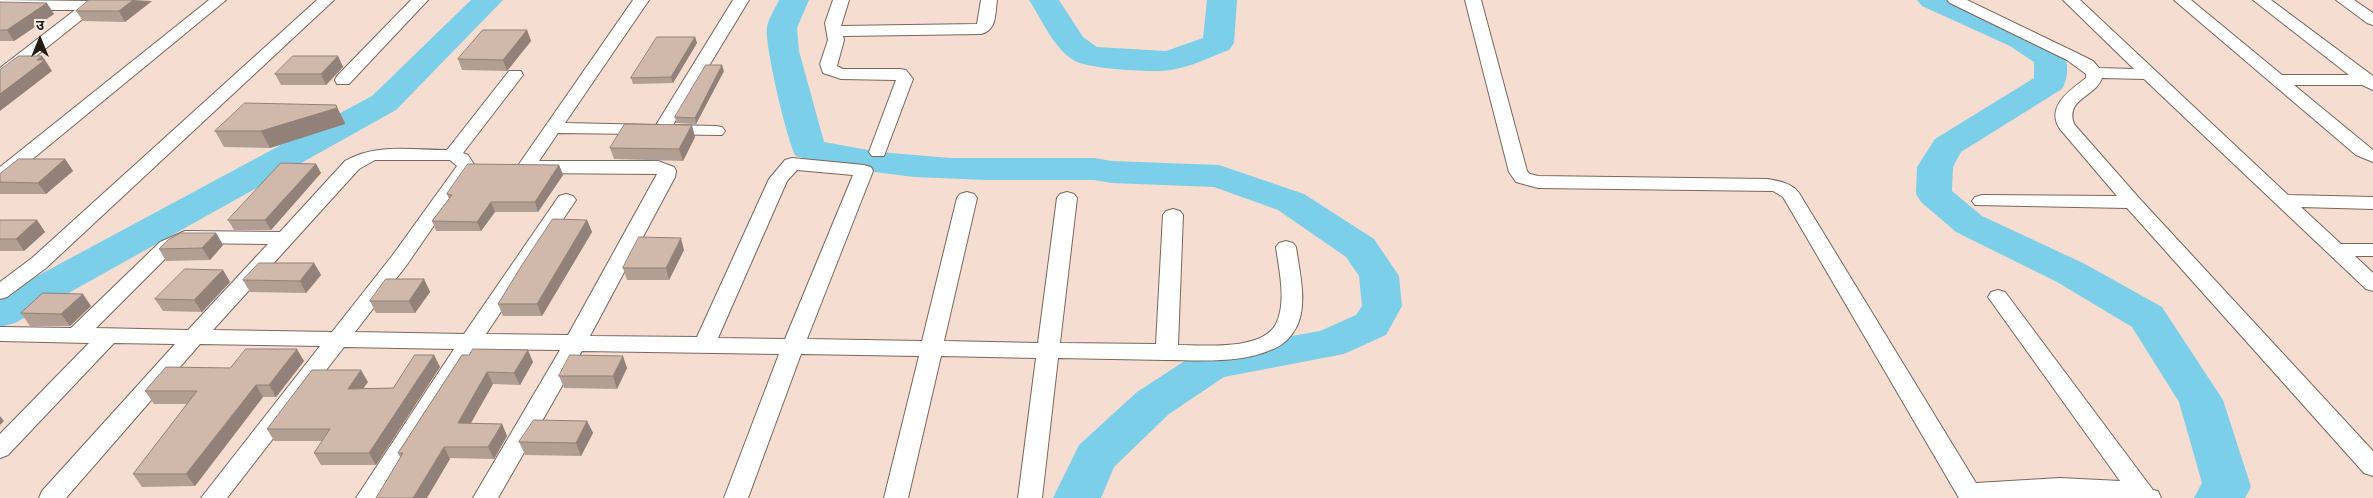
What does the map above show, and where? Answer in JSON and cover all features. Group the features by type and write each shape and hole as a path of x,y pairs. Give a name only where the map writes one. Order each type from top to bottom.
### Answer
{"street":[{"path":"0,176 218,0"},
{"path":"0,292 45,258 326,0"},
{"path":"342,80 420,0"},
{"path":"213,498 399,261 487,165 553,128 641,0"},
{"path":"661,130 742,0"},
{"path":"841,0 833,23 836,40 828,64 829,69 834,72 904,76 905,79 878,152"},
{"path":"834,31 981,29 986,25 989,0"},
{"path":"1473,0 1518,172 1523,178 1538,182 1767,185 1784,188 1790,193 1970,495 2086,488 2146,497"},
{"path":"1955,0 2087,65 2094,73 2094,80 2063,109 2061,116 2066,125 2132,202 2362,444 2373,467"},
{"path":"1972,0 1986,15"},
{"path":"2071,0 2373,284"},
{"path":"2182,0 2362,151 2373,158"},
{"path":"2261,0 2370,83"},
{"path":"2344,0 2373,20"},
{"path":"0,5 92,6 3,71"},
{"path":"2094,73 2148,74"},
{"path":"487,165 515,75"},
{"path":"2278,80 2370,83"},
{"path":"553,128 716,131"},
{"path":"51,498 194,337 358,160 375,155 487,165 658,166 667,170 666,177 575,343 485,498"},
{"path":"704,345 778,180 792,164 864,170 793,346 736,498"},
{"path":"896,498 967,198"},
{"path":"1030,498 1067,198"},
{"path":"368,498 566,200"},
{"path":"1982,201 2132,202"},
{"path":"2284,201 2373,203"},
{"path":"1167,352 1173,216"},
{"path":"75,336 167,246 175,241 194,237 286,238"},
{"path":"0,334 1242,352 1267,344 1282,333 1291,317 1293,299 1286,246"},
{"path":"2337,250 2373,250"},
{"path":"1998,297 2146,497"},
{"path":"0,449 108,336"}],"building":[{"path":"89,0 133,0 119,11 76,11"},
{"path":"0,2 47,3 7,30 0,30"},
{"path":"483,30 527,30 503,60 458,59"},
{"path":"657,37 695,37 671,77 631,78"},
{"path":"19,56 42,56 37,60 45,60 0,94 0,70"},
{"path":"293,56 338,56 321,74 275,74"},
{"path":"706,65 722,65 695,118 675,117"},
{"path":"245,103 336,105 337,108 261,131 215,131"},
{"path":"625,124 692,125 679,149 610,148"},
{"path":"19,159 65,159 38,183 0,182 0,174"},
{"path":"281,163 316,164 265,220 228,220"},
{"path":"468,164 559,165 535,202 491,202 477,222 432,221 452,195 447,194"},
{"path":"553,219 587,220 537,304 498,304 522,265"},
{"path":"0,220 37,220 16,239 0,239"},
{"path":"181,233 216,233 202,248 159,249 168,240"},
{"path":"639,237 681,238 666,268 623,268"},
{"path":"259,263 314,263 300,281 243,280"},
{"path":"185,269 223,270 194,300 155,299"},
{"path":"386,279 424,279 409,301 370,301"},
{"path":"43,293 83,294 61,314 21,313"},
{"path":"246,349 297,349 269,385 256,385 186,474 133,474 197,391 145,391 166,367 230,368"},
{"path":"473,349 528,350 514,373 487,372 458,423 502,424 488,447 444,447 413,498 376,498 403,453 398,453 462,355 469,355"},
{"path":"415,355 434,355 369,453 314,453 330,429 267,429 312,370 361,370 348,389 393,388"},
{"path":"570,355 623,356 613,376 559,376"},
{"path":"534,420 587,421 576,443 519,442"}],"waterway":[{"path":"0,313 384,103 488,0"},
{"path":"794,0 782,28 783,51 799,107 808,149 843,157 914,167 986,170 1094,169 1112,172 1219,176 1291,202 1360,248 1379,276 1382,306 1371,325 1329,344 1212,364 1153,403 1095,457 1077,498"},
{"path":"1044,0 1072,43 1087,55 1109,59 1169,61 1218,43 1222,0"},
{"path":"1932,0 2021,39 2050,59 2050,82 1947,146 1935,167 1934,194 1969,224 2071,273 2147,317 2201,400 2227,487 2218,498"}]}
